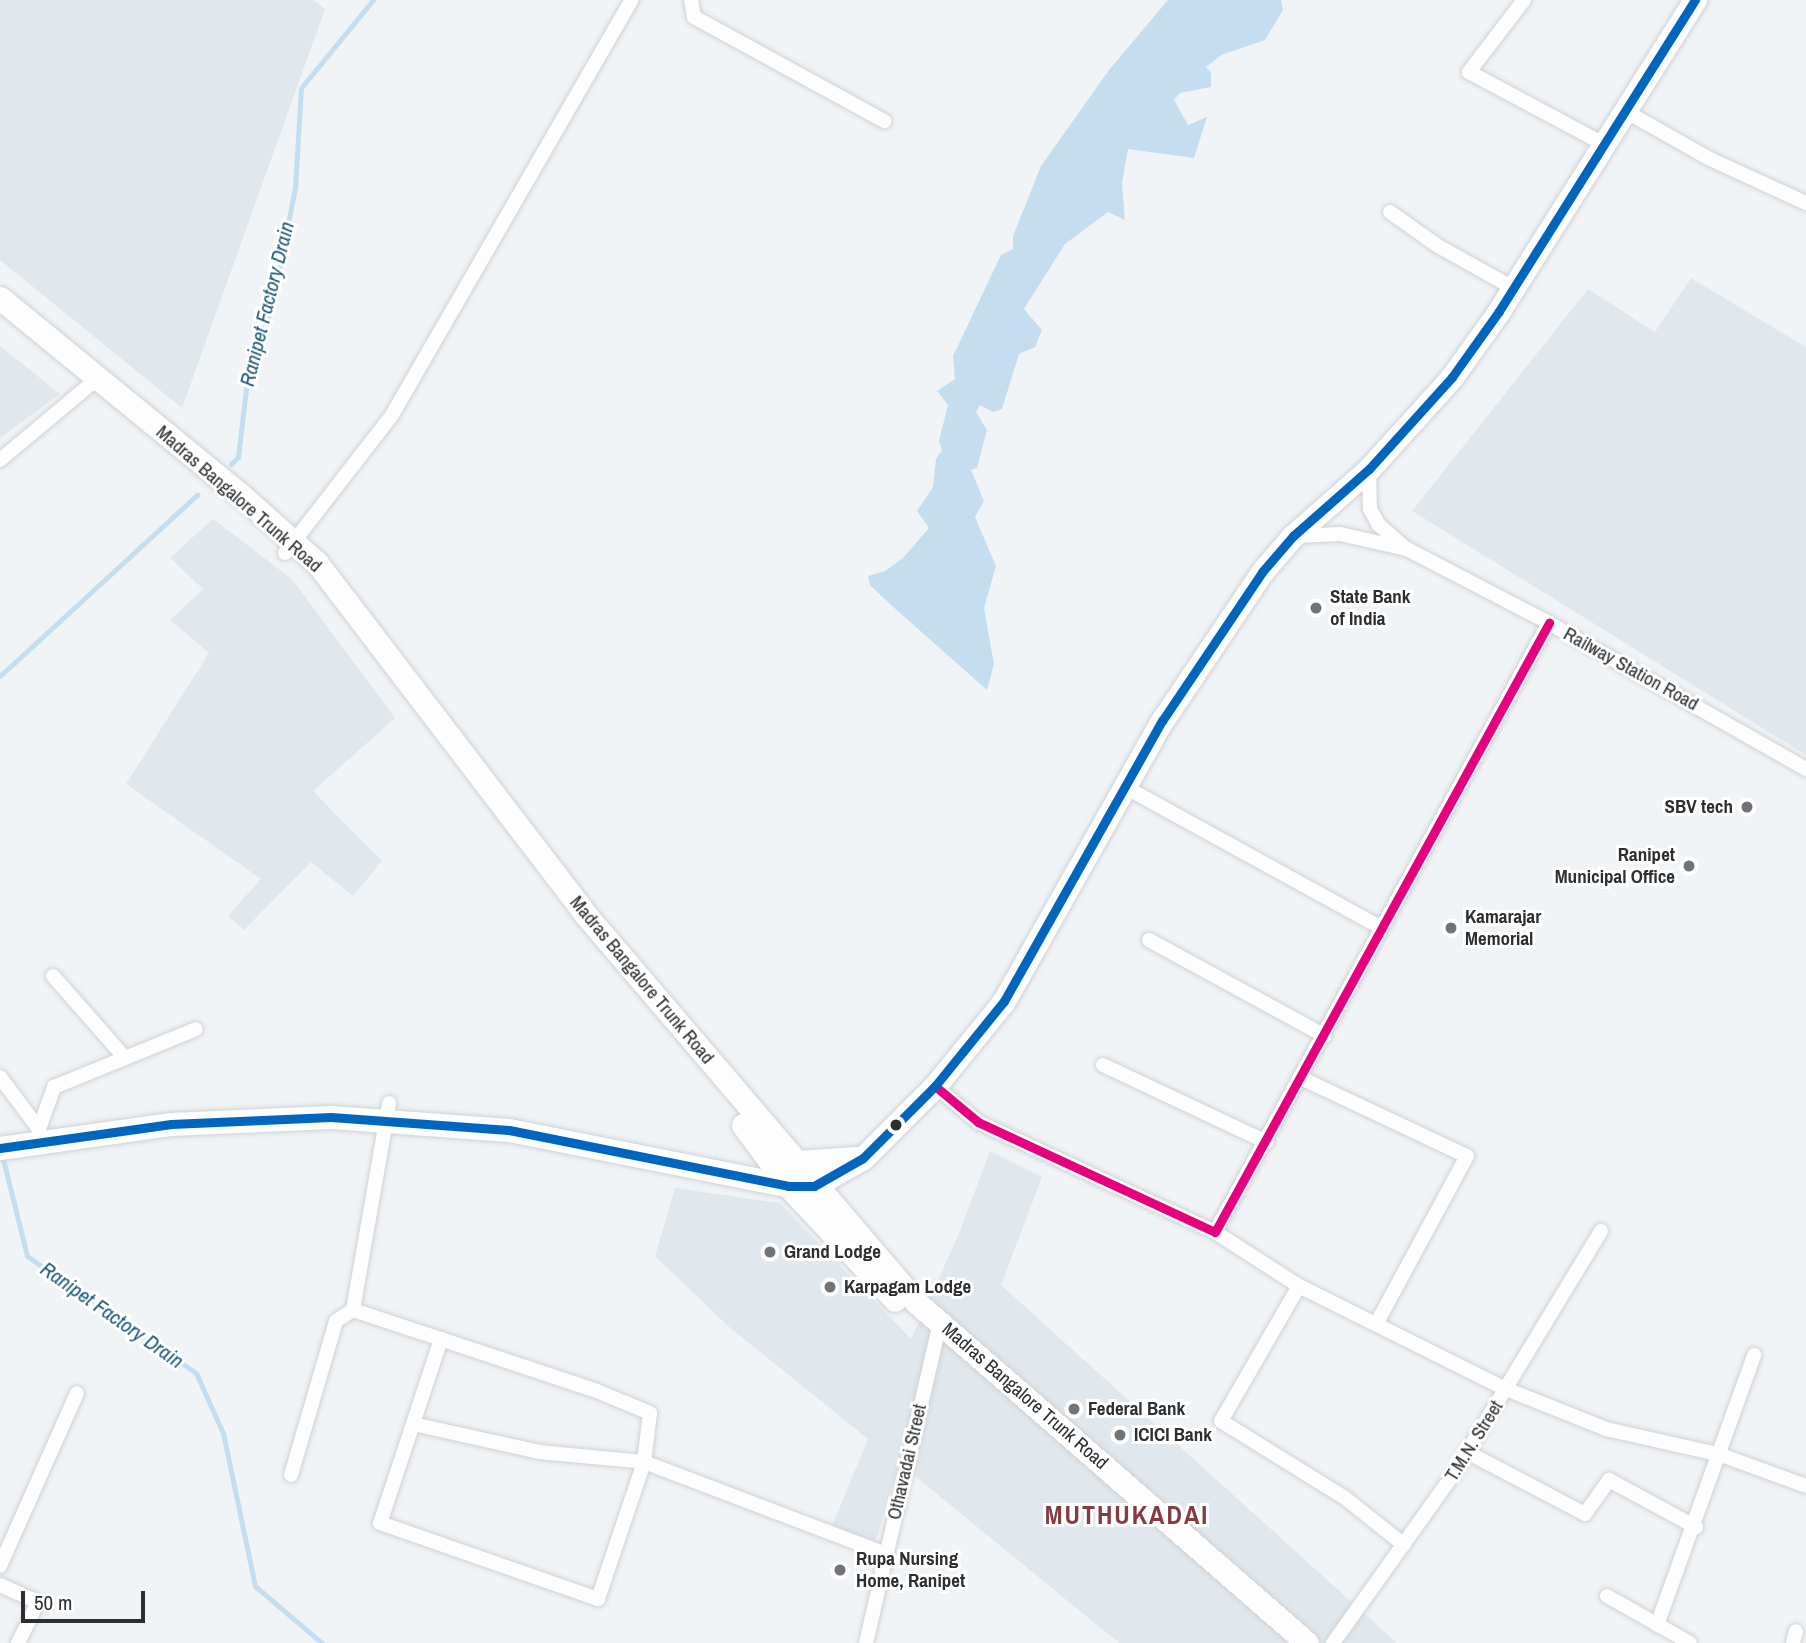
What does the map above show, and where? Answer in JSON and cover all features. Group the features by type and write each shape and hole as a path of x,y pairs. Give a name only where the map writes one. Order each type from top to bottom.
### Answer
{"main road":[{"path":"814,1186 863,1158 935,1086 1004,1001 1162,722 1262,572 1293,536 1369,470 1452,377 1513,288 1695,0"},
{"name":"Madras Bangalore Trunk Road","path":"0,298 92,383 290,548 317,563 585,914 787,1172 814,1186 938,1330 1287,1643"},
{"path":"0,314 92,383"},
{"path":"0,1133 223,1106 387,1110 787,1172 863,1158"},
{"path":"0,1148 172,1124 387,1110"},
{"path":"787,1172 938,1330"},
{"name":"Madras Bangalore Trunk Road","path":"938,1330 1307,1643"}],"street":[{"path":"290,548 392,415 632,0"},
{"path":"691,0 694,17 884,121"},
{"path":"1524,0 1469,72 1604,144"},
{"path":"1625,111 1708,158 1806,203"},
{"path":"1390,212 1438,246 1513,288"},
{"path":"0,460 92,383"},
{"path":"1369,470 1370,509 1379,525 1407,549"},
{"name":"Railway Station Road","path":"1293,536 1340,534 1407,549 1549,623 1806,769"},
{"path":"1215,1232 1303,1080 1381,928 1549,623"},
{"path":"1125,787 1381,928"},
{"path":"1149,940 1325,1036"},
{"path":"53,976 124,1058"},
{"path":"39,1129 54,1087 196,1029"},
{"path":"1103,1065 1267,1142"},
{"path":"0,1077 39,1129"},
{"path":"1303,1080 1467,1156 1376,1324"},
{"path":"935,1086 978,1122 1215,1232 1299,1286 1506,1389 1606,1429 1721,1455 1806,1486"},
{"path":"291,1475 336,1321 353,1310 387,1110"},
{"name":"T.M.N. Street","path":"1333,1643 1467,1452 1601,1231"},
{"path":"1299,1286 1221,1421 1345,1498 1404,1545"},
{"path":"353,1310 441,1339 597,1391 650,1413 644,1462 598,1599 380,1523 441,1339"},
{"name":"Othavadai Street","path":"866,1643 938,1330"},
{"path":"1657,1625 1696,1527 1754,1355"},
{"path":"0,1566 77,1394"},
{"path":"413,1424 539,1452 644,1462 886,1554"},
{"path":"1467,1452 1586,1514 1609,1479 1696,1527"},
{"path":"0,1585 38,1602 18,1643"},
{"path":"1606,1596 1690,1643"}],"shaded area":[{"path":"0,0 313,0 325,9 182,408 0,260"},
{"path":"1691,278 1806,347 1806,755 1412,511 1588,289 1655,332"},
{"path":"0,346 60,394 0,438"},
{"path":"213,519 292,579 395,718 313,791 382,861 353,896 311,862 244,930 228,916 261,879 126,784 209,653 170,620 203,589 170,558"},
{"path":"990,1151 1042,1177 1001,1285 1397,1643 1119,1643 899,1463 876,1541 832,1526 868,1439 728,1326 655,1256 675,1188 780,1203 911,1339 958,1236"}],"water":[{"path":"1168,0 1281,0 1283,10 1265,40 1221,55 1206,67 1211,73 1211,87 1180,93 1174,100 1188,125 1207,117 1194,158 1128,149 1122,183 1125,220 1108,212 1065,244 1024,309 1042,330 1035,347 1019,354 1002,409 993,412 980,405 976,412 987,430 977,468 971,470 984,501 975,517 996,566 984,608 994,664 987,690 870,585 868,576 885,571 903,558 929,528 917,511 933,487 936,459 942,450 939,441 948,405 937,391 955,379 953,356 1001,255 1013,249 1013,236 1041,166 1109,70"}],"waterway":[{"name":"Ranipet Factory Drain","path":"231,464 238,457 247,380 272,304 295,188 301,88 373,0"},
{"name":"Ranipet Factory Drain","path":"0,676 197,495"},
{"name":"Ranipet Factory Drain","path":"3,1159 27,1256 196,1373 223,1433 255,1586 322,1643"}],"transit line":[{"path":"0,1148 171,1124 331,1117 509,1130 788,1186 814,1186 863,1158 935,1086 1004,1001 1162,721 1262,572 1293,536 1369,469 1452,377 1499,311 1695,0"},
{"path":"935,1086 978,1122 1215,1232 1549,623"}],"place":[{"name":"State Bank of India","path":"1316,608"},
{"name":"SBV tech","path":"1747,807"},
{"name":"Ranipet Municipal Office","path":"1689,866"},
{"name":"Kamarajar Memorial","path":"1451,928"},
{"name":"Grand Lodge","path":"770,1252"},
{"name":"Karpagam Lodge","path":"830,1287"},
{"name":"Federal Bank","path":"1074,1409"},
{"name":"ICICI Bank","path":"1120,1435"},
{"name":"Rupa Nursing Home, Ranipet","path":"840,1570"}],"district":[{"name":"MUTHUKADAI","path":"1127,1515"}]}
